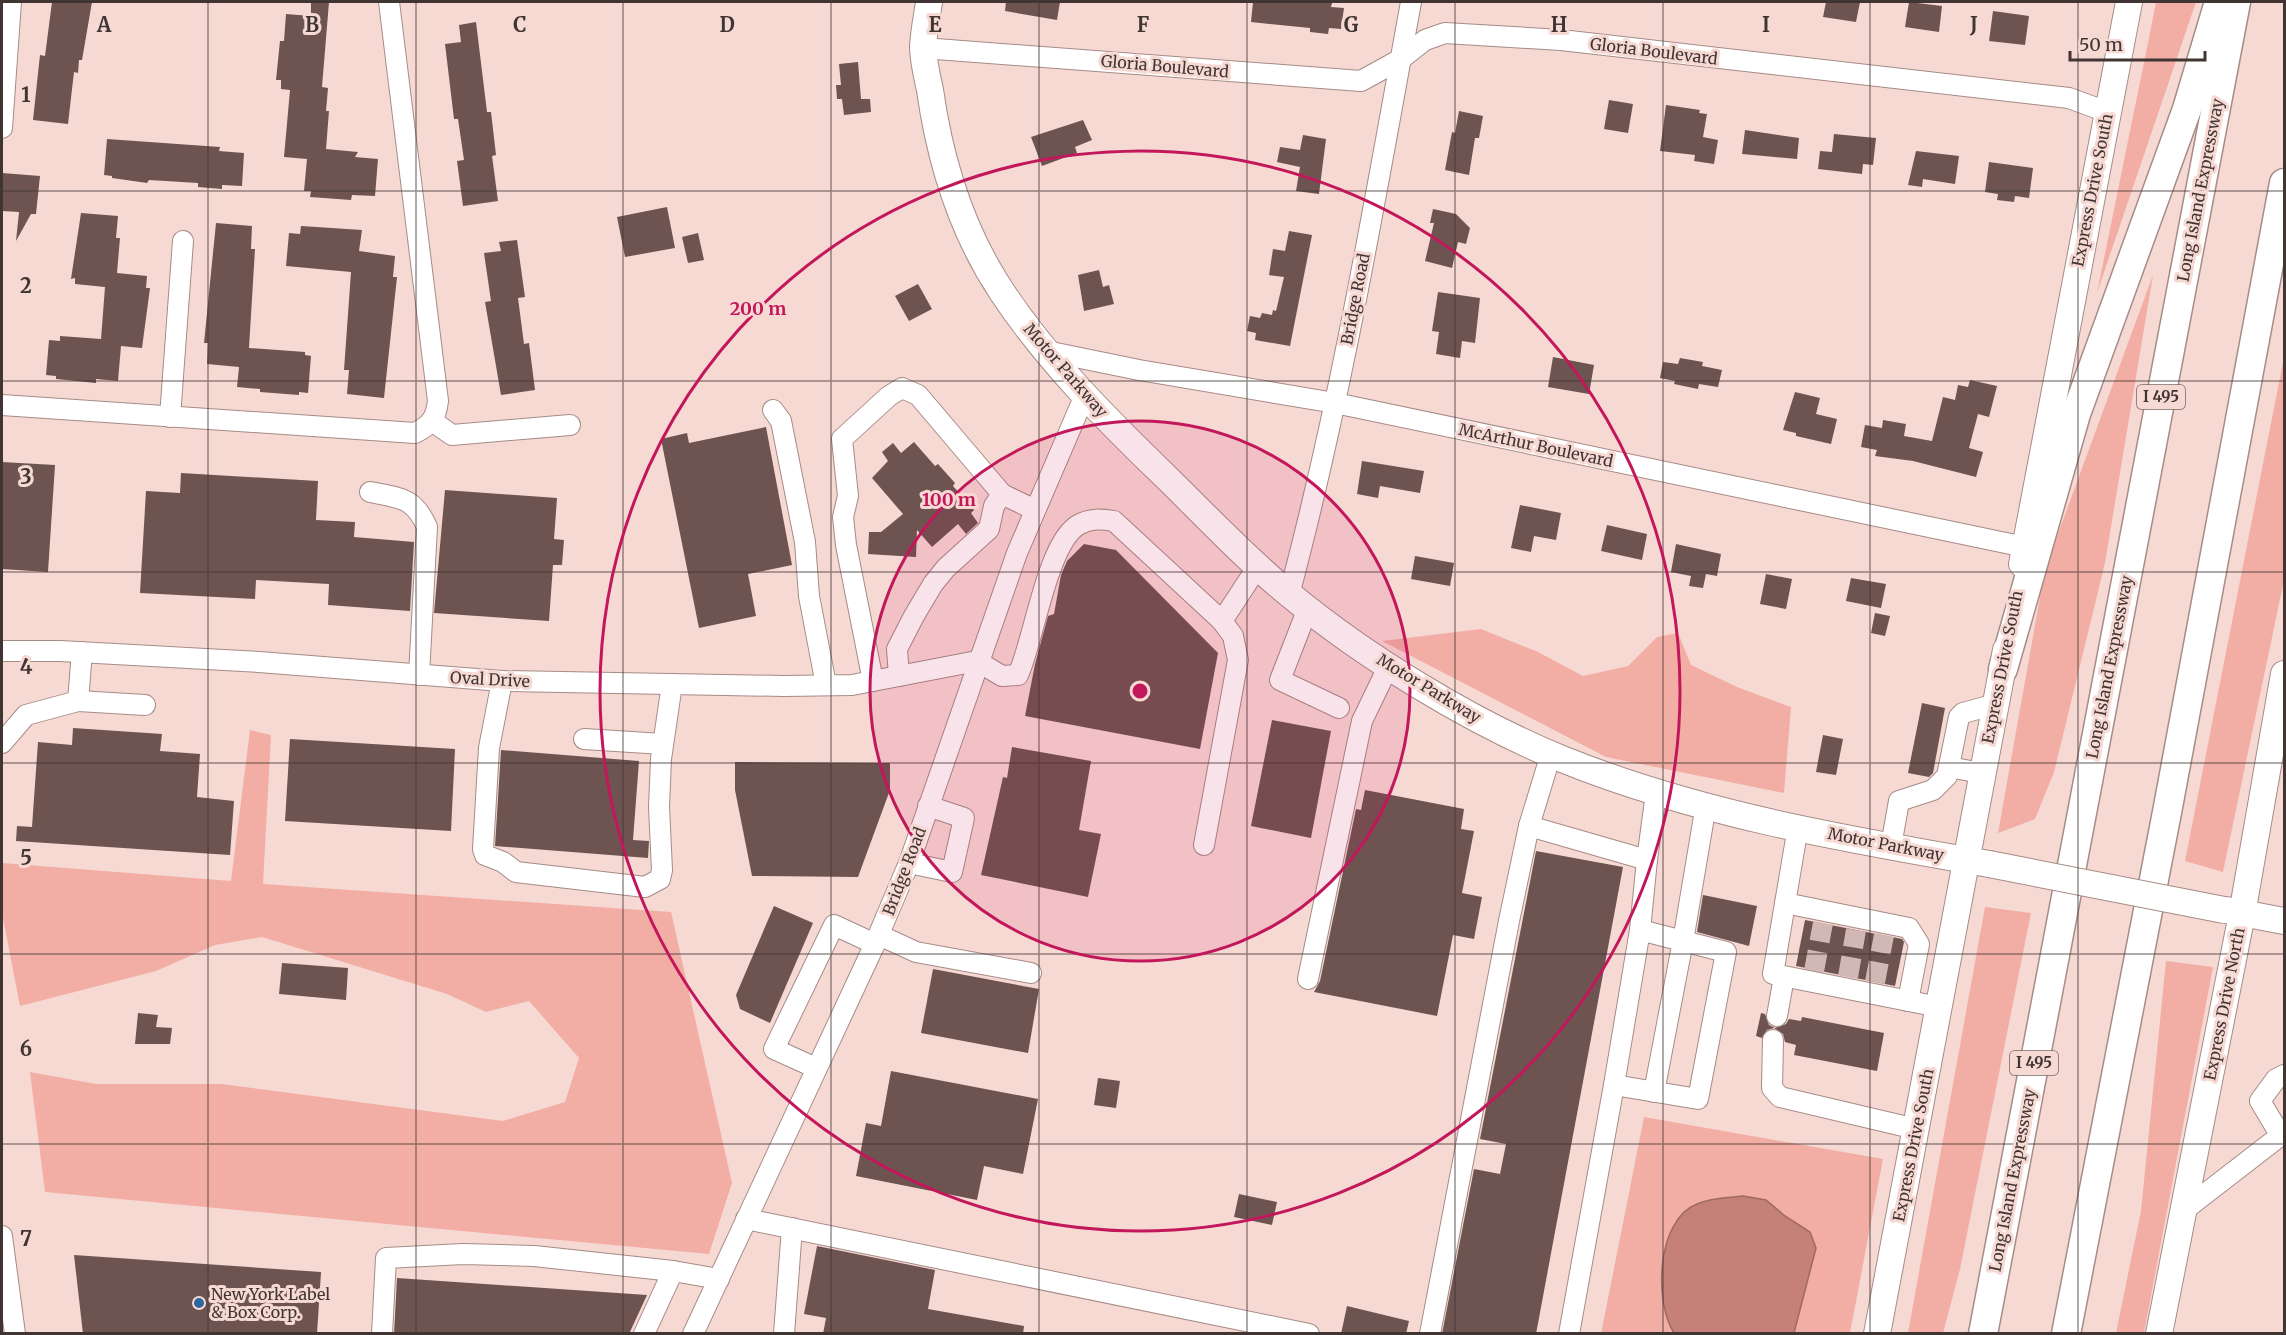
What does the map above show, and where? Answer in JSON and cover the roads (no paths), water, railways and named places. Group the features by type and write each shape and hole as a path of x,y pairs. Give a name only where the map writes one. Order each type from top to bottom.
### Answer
{"highway":[{"path":"2003,669 2076,414 2187,109 2219,2"},
{"name":"Long Island Expressway","path":"1983,1334 2236,2"},
{"path":"2066,1334 2168,807 2284,183"}],"main road":[{"name":"Motor Parkway","path":"929,2 923,48 933,116 946,173 972,235 1001,290 1046,351 1085,395 1258,566 1298,601 1389,665 1486,723 1551,754 1656,793 1798,827 1891,846 2284,921"},
{"name":"Express Drive South","path":"1877,1334 1939,1007 1978,862 1982,773 2129,2"},
{"name":"Express Drive North","path":"2158,1334 2183,1211 2233,912 2284,674"}],"street":[{"path":"2,128 11,2"},
{"path":"2,405 415,433 432,421 436,416 438,401 389,2"},
{"name":"Bridge Road","path":"1339,708 1280,680 1298,601 1311,512 1335,403 1411,2"},
{"name":"Gloria Boulevard","path":"923,48 1361,81 1401,59 1425,39 1444,33 1486,34 1561,40 2069,98 2107,112"},
{"path":"170,417 183,241"},
{"name":"McArthur Boulevard","path":"1046,351 1139,370 1335,403 2025,547"},
{"path":"873,681 846,545 843,518 848,496 842,439 889,396 902,388 918,395 1002,494 1035,510"},
{"name":"Bridge Road","path":"693,1334 877,939 909,863 977,662 1035,510 1085,395"},
{"path":"773,410 781,421 806,542 809,596 826,685"},
{"path":"432,421 452,435 570,424"},
{"path":"370,492 406,499 420,511 427,527 419,675"},
{"path":"899,676 897,649 914,616 933,584 946,568 989,529 994,507 1002,494"},
{"path":"977,662 1002,676 1018,675 1056,553 1076,526 1096,518 1114,521 1222,621 1233,636 1238,660 1204,845"},
{"path":"1222,621 1258,566"},
{"name":"Oval Drive","path":"2,651 82,652 259,662 502,681 672,684 826,685 873,681 977,662"},
{"path":"78,701 82,652"},
{"path":"1308,979 1362,721 1389,665"},
{"path":"502,681 489,748 483,849 485,855 503,862 516,872 586,878 609,884 645,887 660,879 662,870 659,807 663,744 672,684"},
{"path":"2,743 26,715 78,701 145,705"},
{"path":"1891,846 1899,801 1933,790 1947,776 1959,717 1963,713 1996,704"},
{"path":"584,739 663,744"},
{"path":"1430,1334 1529,826 1551,754"},
{"path":"1948,767 1982,773"},
{"path":"1569,1334 1640,930 1656,793"},
{"path":"1654,1092 1706,805"},
{"path":"909,863 952,872 964,818 928,806"},
{"path":"1529,826 1647,860"},
{"path":"1798,827 1773,974 1784,977 1813,976 1874,988 1908,1001 1939,1007"},
{"path":"1785,903 1824,917 1857,924 1885,929 1909,928 1919,944 1908,1001"},
{"path":"816,1068 774,1049 834,925 916,952 1031,973"},
{"path":"1614,1085 1698,1099 1726,952 1640,930"},
{"path":"1778,1016 1784,977"},
{"path":"1773,1040 1772,1088 1780,1097 1916,1129"},
{"path":"2183,1211 2283,1135 2260,1101 2276,1079 2284,1075"},
{"path":"746,1219 1309,1334"},
{"path":"784,1334 792,1228"},
{"path":"2,1236 15,1334"},
{"path":"381,1334 386,1258 463,1254 534,1256 674,1271 719,1279"},
{"path":"644,1334 674,1271"}],"tunnel":[{"path":"1814,971 1823,923"},
{"path":"1848,977 1856,930"},
{"path":"1875,982 1884,935"}],"place":[{"name":"New York Label & Box Corp.","path":"199,1303"}]}
